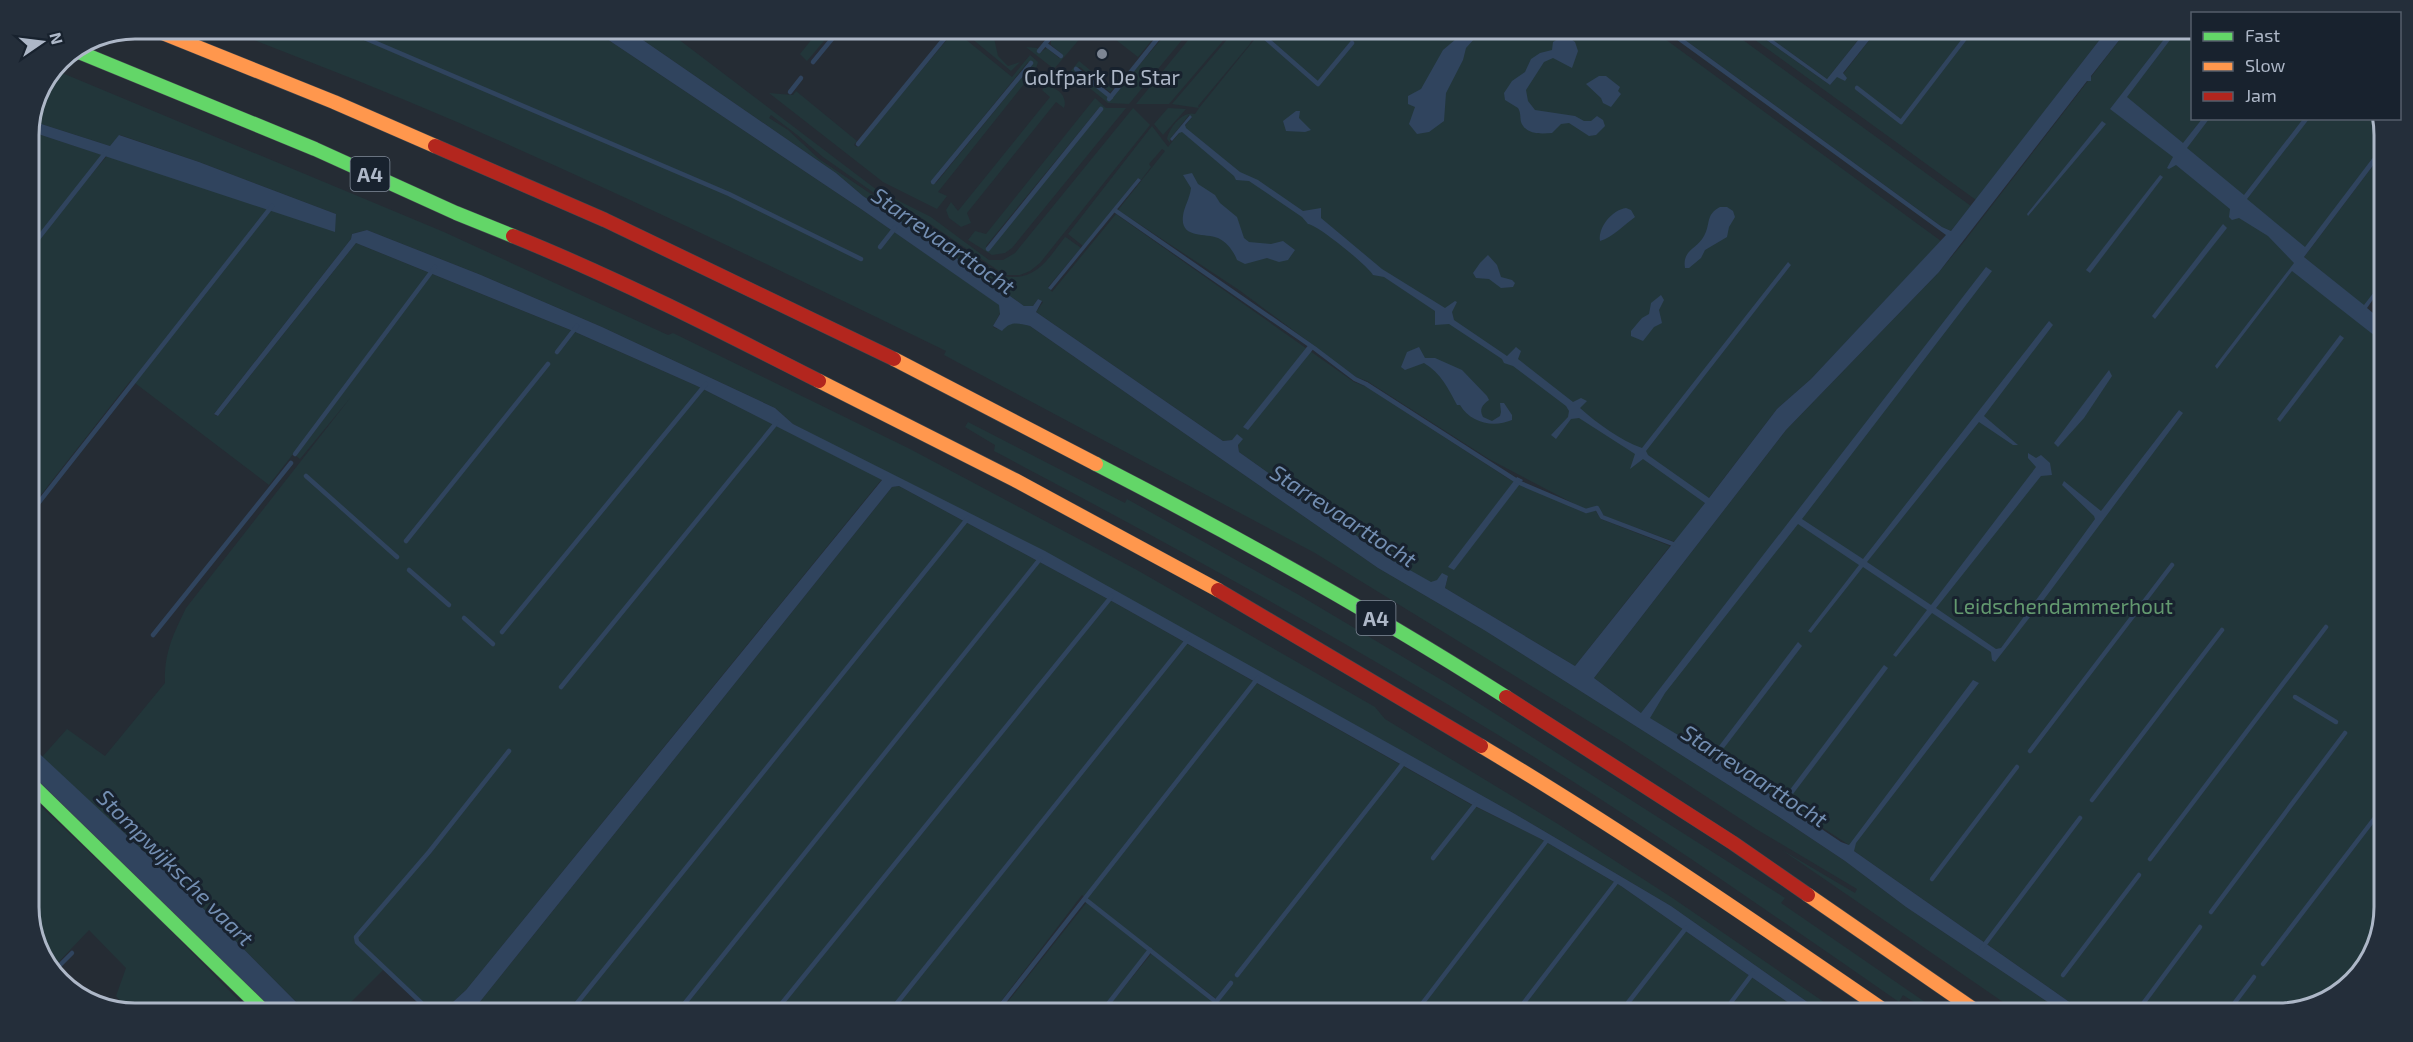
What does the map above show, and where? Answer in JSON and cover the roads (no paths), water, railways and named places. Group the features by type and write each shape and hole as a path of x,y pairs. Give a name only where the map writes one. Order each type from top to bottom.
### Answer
{"main road":[{"name":"A4","path":"177,39 334,102 687,258 891,357 1236,536 1445,657 1733,843 1963,1003"},
{"name":"A4","path":"83,55 315,148 456,213 589,269 729,335 1025,485 1208,584 1547,785 1691,878 1872,1003"},
{"path":"39,792 179,926 255,1003"}],"water":[{"path":"607,39 642,39 836,173 863,196 967,265 974,265 978,273 1024,306 1033,306 1038,299 1042,301 1036,312 1223,441 1232,440 1237,434 1243,439 1238,445 1239,452 1385,556 1431,582 1437,580 1442,573 1448,576 1445,588 1575,666 1705,503 1643,459 1630,469 1635,454 1579,418 1571,419 1556,439 1551,435 1568,417 1569,411 1566,406 1513,366 1504,363 1502,359 1449,324 1435,325 1435,311 1384,277 1373,275 1331,238 1249,181 1236,180 1182,132 1172,141 1170,139 1190,115 1192,117 1185,125 1186,128 1240,172 1258,180 1303,211 1321,208 1321,218 1382,269 1445,308 1457,302 1452,312 1454,320 1507,356 1516,347 1521,351 1518,359 1573,402 1581,398 1587,401 1580,408 1617,436 1642,448 1788,262 1791,265 1646,451 1648,455 1709,498 1777,409 1811,379 1946,235 1676,39 1684,39 1942,227 1951,231 2100,39 2120,39 2091,76 2091,81 2087,81 1939,272 1786,430 1594,678 1641,713 1986,267 1992,271 1802,519 1863,559 2049,321 2053,325 1984,416 2018,445 2013,445 1979,422 1867,562 1931,605 2036,467 2028,458 2028,453 2036,458 2041,455 2050,463 2052,475 2041,476 1936,608 1996,649 2001,648 2095,519 2062,485 2064,481 2101,511 2179,410 2183,413 2045,598 1995,662 1992,660 1991,652 1932,613 1896,657 1893,655 1927,610 1863,567 1811,633 1808,631 1859,565 1798,524 1665,693 1650,718 1849,845 1973,680 1979,683 1856,843 1854,851 2071,1003 2049,1003 1906,907 1845,861 1779,817 1484,630 1378,568 1030,326 1014,324 1002,331 993,326 1000,314 999,305 861,209"},
{"path":"1456,39 1474,39 1466,48 1463,60 1446,93 1444,121 1429,132 1417,134 1409,124 1415,107 1408,104 1408,96 1421,89 1443,50"},
{"path":"1558,39 1571,39 1575,42 1578,51 1572,68 1553,58 1544,62 1526,90 1528,101 1535,110 1575,116 1584,121 1591,121 1597,116 1603,120 1605,126 1596,135 1589,136 1569,123 1561,124 1552,133 1530,131 1523,126 1518,108 1505,100 1504,93 1512,81 1525,72 1531,59 1540,53 1552,50 1553,42"},
{"path":"1765,39 1772,39 1827,79 1859,39 1870,39 1843,73 1847,78 1845,81 1837,77 1830,85"},
{"path":"2164,39 2171,39 2127,97 2183,143 2201,120 2208,120 2187,148 2244,195 2302,120 2308,120 2247,199 2305,247 2374,156 2374,164 2304,257 2364,305 2374,292 2374,298 2367,308 2374,314 2374,335 2292,271 2217,369 2215,366 2294,263 2268,236 2239,218 2232,220 2229,217 2230,209 2176,165 2167,168 2173,157 2110,109"},
{"path":"1599,76 1606,76 1620,87 1618,91 1621,94 1611,107 1603,103 1601,98 1586,84"},
{"path":"1296,111 1300,111 1299,118 1311,130 1286,131 1283,121"},
{"path":"2102,121 2106,124 2028,216 2027,214"},
{"path":"40,124 110,146 119,135 199,162 336,214 335,232 39,134"},
{"path":"1192,173 1198,184 1215,195 1220,203 1237,217 1244,238 1249,242 1271,244 1283,241 1295,250 1288,260 1279,262 1267,258 1245,264 1237,260 1230,248 1218,238 1189,232 1183,223 1183,216 1191,188 1183,175"},
{"path":"2160,175 2163,177 2090,273 2086,270"},
{"path":"1138,178 1141,180 1051,290 1048,288"},
{"path":"1720,207 1727,207 1733,211 1735,217 1729,227 1727,237 1705,250 1701,258 1689,268 1685,268 1688,253 1701,240 1712,213"},
{"path":"1626,208 1631,210 1635,217 1614,234 1600,241 1601,230 1607,220 1616,212"},
{"path":"2223,224 2227,228 2155,319 2152,316"},
{"path":"367,230 481,275 602,327 775,408 793,424 1045,551 1515,814 1671,906 1809,1003 1789,1003 1621,886 1541,839 1471,804 1117,604 899,486 892,487 479,1003 452,1003 466,990 882,480 697,386 573,331 356,243 218,416 214,414 351,239 352,234"},
{"path":"1488,255 1497,265 1501,277 1515,283 1513,287 1501,288 1489,279 1476,278 1473,273"},
{"path":"1661,295 1664,300 1659,310 1662,323 1654,327 1643,341 1631,336 1631,331 1642,318 1649,314 1651,303"},
{"path":"2340,335 2344,338 2280,422 2277,419"},
{"path":"1310,343 1315,347 1248,430 1243,427"},
{"path":"1419,347 1425,358 1435,358 1462,370 1487,396 1489,400 1481,409 1483,417 1492,421 1500,416 1500,403 1504,403 1512,415 1512,420 1490,424 1476,420 1460,405 1457,405 1444,381 1430,367 1424,363 1405,370 1401,367 1407,352"},
{"path":"2109,370 2112,376 2084,418 2058,447 2054,443"},
{"path":"1517,477 1523,480 1454,570 1448,567"},
{"path":"1798,642 1802,646 1724,748 1719,746"},
{"path":"1884,665 1888,668 1793,794 1789,791"},
{"path":"39,753 179,884 297,1003 265,1003 39,782"}],"waterway":[{"path":"367,39 729,194 861,259"},
{"path":"813,62 832,39"},
{"path":"858,144 944,39"},
{"path":"1039,51 1049,39"},
{"path":"1109,99 1157,39"},
{"path":"1267,39 1318,84 1352,43"},
{"path":"1857,88 1901,122 1965,39"},
{"path":"1045,44 1061,56"},
{"path":"933,182 1031,63"},
{"path":"1076,69 1111,97"},
{"path":"790,92 801,78"},
{"name":"Starrevaarttocht","path":"988,249 1101,109"},
{"path":"39,237 107,151"},
{"path":"39,502 272,206"},
{"path":"1116,211 1355,379 1520,483 1586,511 1597,508 1602,517 1673,544"},
{"name":"Starrevaarttocht","path":"880,247 895,228"},
{"path":"295,454 435,267"},
{"path":"557,352 577,326"},
{"path":"406,541 548,364"},
{"path":"502,632 706,384"},
{"path":"561,687 777,422"},
{"path":"153,635 291,463"},
{"path":"306,476 397,557"},
{"path":"577,1003 968,518"},
{"path":"685,1003 1040,559"},
{"path":"2030,751 2172,565"},
{"path":"409,570 449,605"},
{"path":"782,1003 1112,596"},
{"path":"464,618 493,644"},
{"path":"2150,859 2326,627"},
{"path":"2092,800 2222,630"},
{"path":"897,1003 1189,638"},
{"path":"1003,1003 1258,678"},
{"path":"2295,697 2336,722"},
{"path":"2211,912 2345,733"},
{"path":"421,1003 357,942 356,937 429,852 509,751"},
{"path":"1237,975 1405,761"},
{"path":"1932,879 2017,767"},
{"path":"1433,858 1478,801"},
{"path":"1982,948 2080,818"},
{"path":"2263,964 2374,819"},
{"path":"1423,1003 1548,839"},
{"path":"2063,975 2139,875"},
{"path":"1524,1003 1618,880"},
{"path":"1085,899 1217,1003"},
{"path":"2143,1003 2200,927"},
{"path":"1628,1003 1686,928"},
{"path":"1109,1003 1150,950"},
{"path":"59,966 72,953"},
{"path":"1730,1003 1753,973"},
{"path":"2234,1003 2254,977"},
{"path":"1215,1003 1231,983"}],"place":[{"name":"Golfpark De Star","path":"1102,54"}],"park label":[{"name":"Leidschendammerhout","path":"2063,605"}],"water label":[{"name":"Stompwijksche vaart","path":"176,867"}]}
